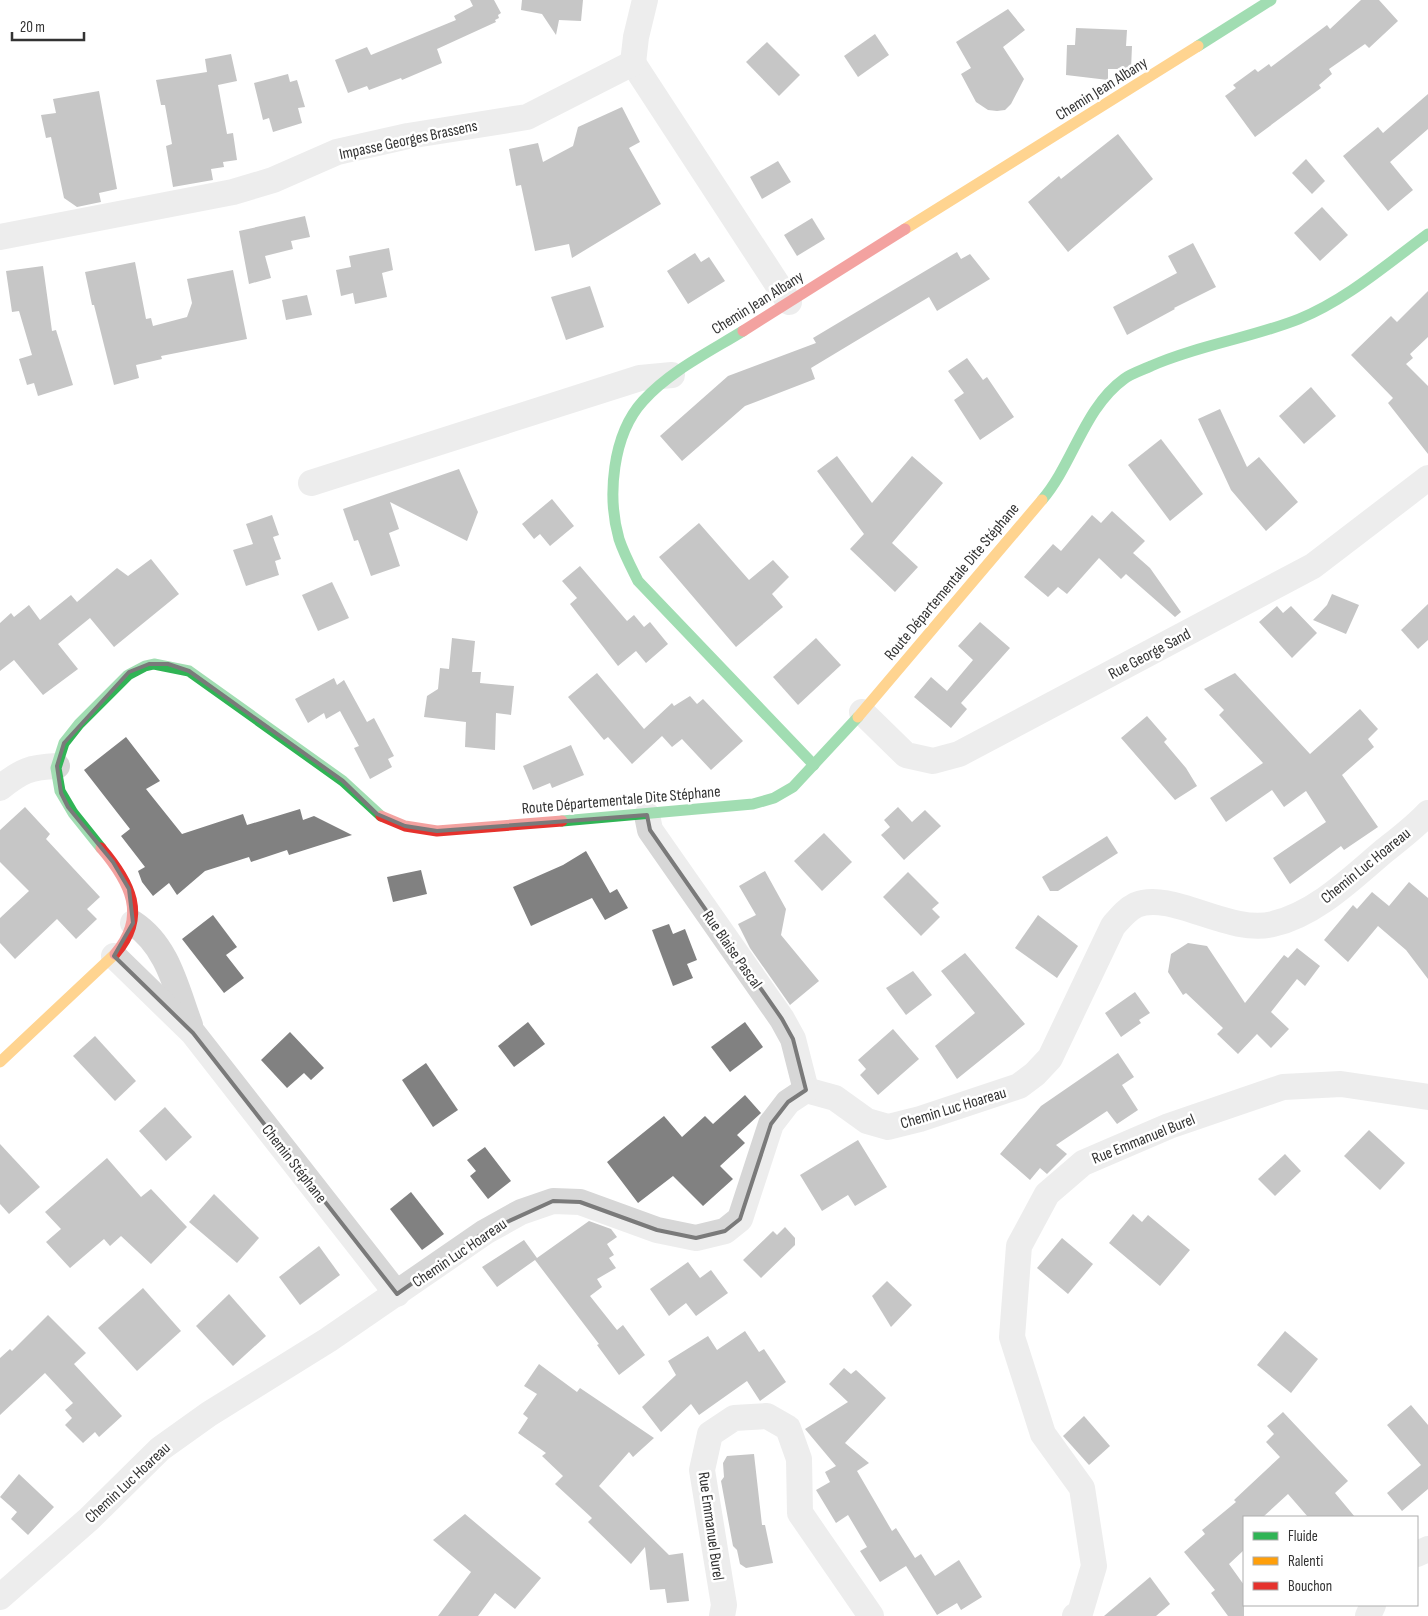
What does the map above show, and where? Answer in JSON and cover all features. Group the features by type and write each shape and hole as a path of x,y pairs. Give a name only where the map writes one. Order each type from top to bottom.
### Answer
{"main road":[{"name":"Chemin Jean Albany","path":"814,765 638,581 624,554 616,524 614,478 623,433 640,404 672,375 1271,0"},
{"name":"Route Départementale Dite Stéphane","path":"134,923 129,889 113,862 68,807 60,793 57,766 64,743 129,672 149,664 168,664 189,671 343,781 376,814 405,826 437,831 646,815 753,804 774,798 793,787 862,712 1053,487 1095,411 1110,391 1125,378 1167,359 1299,319 1339,299 1428,234"},
{"path":"0,1062 114,956 126,942 134,923"}],"street":[{"path":"645,0 636,37 634,63 789,302"},
{"name":"Impasse Georges Brassens","path":"0,237 233,192 273,180 337,152 408,136 527,117 634,63"},
{"path":"312,483 640,378 672,375"},
{"name":"Rue George Sand","path":"862,712 906,755 933,761 959,754 1313,566 1428,478"},
{"path":"0,788 20,772 34,767 57,766"},
{"name":"Chemin Luc Hoareau","path":"0,1597 89,1518 160,1449 209,1414 328,1340 397,1294 485,1232 520,1212 553,1200 580,1202 657,1230 696,1238 726,1231 740,1219 771,1124 788,1102 806,1090 835,1098 867,1121 888,1127 920,1119 1019,1086 1036,1074 1050,1058 1113,926 1123,914 1136,905 1152,902 1173,905 1232,923 1254,927 1275,924 1310,908 1338,889 1428,814"},
{"name":"Rue Blaise Pascal","path":"646,815 650,830 782,1019 793,1039 806,1090"},
{"name":"Chemin Stéphane","path":"134,923 148,933 165,959 193,1033"},
{"name":"Chemin Stéphane","path":"114,956 193,1033 397,1294"},
{"name":"Rue Emmanuel Burel","path":"1075,1616 1080,1613 1094,1566 1082,1488 1043,1434 1012,1337 1019,1246 1048,1194 1083,1163 1169,1126 1283,1087 1341,1084 1428,1097"},
{"name":"Rue Emmanuel Burel","path":"722,1616 724,1605 702,1470 710,1434 734,1418 767,1416 788,1428 799,1459 800,1513 871,1616"}],"highlighted area":[{"path":"149,664 168,664 189,671 343,781 377,814 405,826 437,831 647,815 650,830 782,1019 793,1039 806,1090 788,1102 771,1124 740,1219 725,1231 696,1238 657,1230 580,1202 553,1201 485,1232 397,1294 193,1033 114,956 133,923 129,889 113,862 68,807 61,793 57,766 64,743 129,672"}],"building":[{"path":"470,0 494,0 501,13 498,15 499,18 495,20 496,22 437,49 442,63 402,80 401,78 369,90 367,86 348,93 335,60 367,47 371,55 456,20 454,16 473,6"},
{"path":"522,0 583,0 581,21 559,20 556,35 542,14 521,10"},
{"path":"1361,0 1379,0 1398,21 1369,48 1365,44 1329,69 1332,74 1319,85 1321,88 1255,137 1225,96 1236,88 1233,85 1255,69 1258,72 1269,64 1271,67 1327,25 1330,29"},
{"path":"1008,9 1025,30 1003,47 1024,79 1011,104 1005,110 988,110 976,102 961,74 971,68 956,42"},
{"path":"1076,28 1127,30 1126,46 1132,46 1131,69 1108,69 1108,80 1066,75 1067,45 1075,45"},
{"path":"875,34 889,55 858,77 844,56"},
{"path":"767,42 800,75 779,96 746,62"},
{"path":"231,54 237,81 218,85 227,134 233,133 237,160 223,162 224,167 211,169 213,180 173,187 166,146 172,144 165,105 161,105 156,80 207,72 205,59"},
{"path":"288,74 290,82 297,80 305,107 298,108 302,123 273,132 269,118 263,120 254,83"},
{"path":"99,91 117,189 99,193 101,202 77,207 64,198 51,137 46,138 41,115 56,113 53,99"},
{"path":"1428,94 1428,129 1390,162 1413,190 1388,211 1343,156 1378,127 1383,133"},
{"path":"622,107 640,142 629,148 661,204 572,258 569,244 535,251 521,185 516,186 509,149 538,143 543,162 573,146 578,127"},
{"path":"1118,134 1153,179 1068,252 1028,202 1059,176 1061,179"},
{"path":"1306,159 1325,181 1312,194 1292,173"},
{"path":"778,161 791,182 762,199 750,177"},
{"path":"1322,207 1348,235 1320,261 1294,233"},
{"path":"305,216 310,237 291,241 293,249 265,256 271,278 249,284 239,231"},
{"path":"812,218 825,239 797,256 784,235"},
{"path":"1193,243 1216,287 1127,335 1113,307 1177,273 1168,256"},
{"path":"389,248 393,270 382,273 387,297 355,304 353,293 341,296 336,270 351,267 349,256"},
{"path":"957,252 961,259 970,254 990,279 937,311 929,297 811,368 815,379 745,406 682,461 660,436 728,376 816,343 813,338"},
{"path":"695,253 701,262 709,257 725,281 688,304 667,271"},
{"path":"135,262 146,319 151,318 153,326 187,317 192,303 187,279 233,270 247,339 161,356 162,359 136,365 139,378 114,385 85,272"},
{"path":"43,266 52,331 56,330 73,385 38,396 34,383 27,385 19,359 32,355 19,311 12,312 6,271"},
{"path":"590,286 604,327 566,340 551,297"},
{"path":"1428,291 1428,337 1410,354 1413,358 1406,364 1428,386 1428,454 1388,403 1393,398 1351,355 1391,316 1397,322"},
{"path":"307,295 312,315 286,320 282,300"},
{"path":"967,358 983,380 987,377 1014,417 980,440 954,400 964,393 948,371"},
{"path":"1311,387 1336,416 1304,444 1279,416"},
{"path":"1220,409 1247,467 1259,457 1298,502 1266,531 1231,490 1198,419"},
{"path":"1161,439 1203,494 1170,521 1128,465"},
{"path":"837,456 872,503 912,456 943,483 892,543 918,567 895,592 850,549 864,534 817,471"},
{"path":"459,469 478,512 467,541 390,502 399,529 389,533 400,566 371,576 358,540 354,541 343,509"},
{"path":"552,499 574,526 550,546 540,534 534,539 522,524"},
{"path":"1112,511 1145,541 1133,553 1150,568 1181,612 1175,617 1126,574 1121,579 1099,558 1067,594 1058,587 1048,597 1024,577 1053,544 1061,551 1092,515 1101,523"},
{"path":"272,515 279,535 273,537 281,559 275,561 279,575 246,586 233,550 253,544 246,524"},
{"path":"699,523 749,580 773,560 789,577 772,594 783,607 736,647 659,557"},
{"path":"151,559 179,594 114,647 90,618 58,644 78,669 43,695 14,660 0,671 0,623 11,613 14,617 29,605 40,620 71,595 77,602 117,568 128,576"},
{"path":"580,566 627,621 634,615 644,627 650,622 668,644 646,663 636,651 618,666 570,604 577,598 562,581"},
{"path":"332,582 349,618 318,631 302,595"},
{"path":"1332,594 1359,605 1346,634 1313,620 1327,605"},
{"path":"1428,604 1428,640 1418,649 1401,630"},
{"path":"1277,606 1283,613 1291,606 1317,633 1292,658 1259,622"},
{"path":"980,622 1010,648 961,703 967,709 951,728 914,697 931,677 947,691 973,660 958,646"},
{"path":"452,638 475,641 472,672 481,672 480,683 514,686 511,715 496,713 495,750 465,747 466,722 424,717 427,696 438,689 440,668 449,669"},
{"path":"816,638 841,665 798,705 773,677"},
{"path":"597,673 644,729 672,703 674,706 690,696 697,704 703,699 743,741 711,770 682,739 672,747 662,736 632,764 608,737 604,740 568,697"},
{"path":"1235,673 1310,754 1360,709 1378,729 1368,739 1374,747 1342,775 1378,827 1344,850 1341,846 1290,884 1273,858 1326,822 1306,791 1284,807 1272,790 1226,822 1210,798 1263,763 1219,715 1224,710 1204,689"},
{"path":"334,678 337,685 344,680 367,722 374,718 394,756 388,759 392,767 370,779 354,748 359,746 340,711 326,719 324,713 308,723 295,699"},
{"path":"1147,716 1167,739 1164,742 1186,768 1197,786 1175,800 1121,738"},
{"path":"126,737 160,781 146,789 182,834 243,814 247,825 300,809 303,820 314,816 352,835 289,855 287,850 251,862 249,857 205,871 177,895 169,883 153,896 142,882 138,871 145,867 121,836 130,829 84,770"},
{"path":"571,745 584,775 552,788 550,783 533,790 523,766"},
{"path":"25,807 50,834 46,839 100,897 87,909 97,919 76,939 57,919 15,959 0,943 0,918 29,891 0,862 0,830"},
{"path":"898,807 912,822 925,810 941,826 904,860 881,835 890,827 884,820"},
{"path":"824,833 852,862 822,891 794,861"},
{"path":"1107,836 1118,853 1058,891 1050,891 1042,877"},
{"path":"586,851 610,893 617,889 628,908 605,920 592,898 531,926 513,887 563,865"},
{"path":"421,870 427,894 393,902 387,877"},
{"path":"765,871 786,909 781,935 819,981 790,1005 750,948 738,924 756,915 739,886"},
{"path":"908,872 939,903 932,909 940,917 921,936 883,897"},
{"path":"1409,882 1428,898 1428,979 1406,950 1378,926 1348,962 1324,940 1353,905 1357,909 1372,892 1389,906"},
{"path":"213,915 237,947 226,955 244,978 224,993 182,939"},
{"path":"1038,915 1078,946 1057,978 1015,948"},
{"path":"669,924 673,934 685,929 697,960 687,964 693,978 673,986 652,930"},
{"path":"1188,943 1207,946 1245,1003 1284,955 1288,958 1297,948 1320,966 1305,986 1297,979 1271,1012 1289,1029 1271,1048 1257,1034 1238,1054 1217,1034 1223,1028 1186,993 1183,995 1168,972 1171,954"},
{"path":"965,953 1025,1024 957,1079 935,1046 975,1013 941,971"},
{"path":"913,971 932,995 906,1015 886,988"},
{"path":"1135,992 1150,1013 1139,1020 1141,1023 1121,1037 1105,1013"},
{"path":"528,1022 545,1044 514,1067 498,1046"},
{"path":"745,1022 763,1047 730,1072 711,1047"},
{"path":"893,1029 919,1059 878,1095 860,1075 866,1069 858,1060"},
{"path":"290,1032 324,1068 311,1080 304,1073 287,1088 261,1060"},
{"path":"95,1036 136,1081 115,1101 73,1056"},
{"path":"1118,1053 1134,1077 1122,1085 1138,1110 1117,1124 1107,1111 1056,1145 1067,1154 1047,1174 1040,1168 1030,1180 1000,1154 1041,1106"},
{"path":"426,1063 458,1110 433,1127 402,1080"},
{"path":"745,1095 761,1113 737,1135 745,1143 720,1166 733,1179 703,1206 673,1176 638,1203 607,1162 664,1116 682,1137 705,1116 713,1124"},
{"path":"165,1107 192,1137 166,1161 139,1131"},
{"path":"1369,1130 1405,1163 1380,1190 1344,1156"},
{"path":"858,1140 887,1187 855,1206 848,1195 822,1211 800,1175"},
{"path":"0,1144 40,1187 9,1214 0,1204"},
{"path":"485,1147 511,1181 488,1199 470,1176 476,1171 467,1160"},
{"path":"1285,1154 1301,1171 1275,1196 1258,1179"},
{"path":"107,1158 141,1197 151,1189 187,1227 151,1264 121,1236 110,1246 104,1239 70,1268 46,1242 61,1229 45,1212"},
{"path":"411,1192 444,1234 422,1250 390,1209"},
{"path":"214,1194 259,1238 237,1263 189,1222"},
{"path":"1133,1214 1142,1222 1148,1215 1190,1250 1160,1286 1109,1243"},
{"path":"589,1221 611,1229 617,1237 607,1244 614,1255 609,1258 616,1268 597,1279 602,1287 590,1296 617,1330 623,1325 645,1355 619,1375 597,1345 599,1344 535,1260 497,1287 482,1267 524,1240 537,1258"},
{"path":"785,1227 795,1238 795,1245 761,1278 743,1260 773,1231 777,1235"},
{"path":"1062,1238 1093,1264 1068,1294 1037,1268"},
{"path":"319,1246 340,1275 300,1305 279,1277"},
{"path":"688,1262 700,1278 711,1270 728,1293 696,1316 686,1303 669,1316 650,1289"},
{"path":"887,1281 912,1305 891,1327 872,1296"},
{"path":"143,1288 181,1331 137,1371 98,1328"},
{"path":"229,1294 266,1336 233,1366 196,1326"},
{"path":"48,1315 86,1353 74,1364 122,1416 99,1437 95,1432 83,1443 65,1425 72,1418 65,1410 73,1403 45,1373 0,1415 0,1358 10,1349 12,1351"},
{"path":"745,1331 759,1352 764,1349 786,1382 760,1401 747,1381 699,1415 691,1404 661,1432 642,1407 676,1375 668,1361 708,1336 717,1350"},
{"path":"1285,1331 1318,1359 1291,1393 1257,1365"},
{"path":"539,1364 577,1392 580,1388 654,1438 633,1457 629,1452 599,1486 669,1555 683,1553 689,1601 667,1603 665,1589 650,1590 645,1547 631,1564 588,1522 592,1518 555,1484 563,1476 542,1456 546,1453 518,1433 528,1418 523,1414 537,1394 524,1386"},
{"path":"844,1368 851,1374 856,1370 886,1398 845,1443 869,1463 857,1471 892,1531 896,1528 915,1558 921,1554 935,1576 959,1560 982,1597 961,1610 957,1603 937,1615 906,1566 880,1582 860,1551 867,1547 848,1515 836,1523 816,1490 830,1482 825,1472 836,1466 805,1429 848,1402 829,1384"},
{"path":"1411,1405 1428,1425 1428,1489 1402,1511 1387,1493 1421,1465 1387,1425"},
{"path":"1283,1412 1348,1481 1335,1493 1354,1516 1307,1516 1288,1494 1264,1516 1243,1516 1243,1551 1229,1564 1243,1584 1244,1616 1228,1616 1211,1593 1215,1590 1184,1552 1205,1534 1202,1530 1236,1502 1234,1500 1280,1457 1266,1442 1274,1434 1267,1426"},
{"path":"1084,1416 1110,1446 1089,1465 1063,1436"},
{"path":"754,1454 762,1525 765,1525 773,1563 746,1568 740,1564 737,1550 733,1546 721,1481 724,1477 723,1463 727,1456"},
{"path":"19,1474 54,1507 28,1535 11,1519 17,1512 0,1497"},
{"path":"465,1514 541,1578 515,1609 495,1593 478,1616 438,1616 471,1572 433,1540"},
{"path":"1150,1577 1170,1604 1156,1616 1104,1616"}],"traffic: fast":[{"path":"1198,46 1271,0"},
{"path":"1042,500 1053,486 1099,405 1110,391 1124,379 1169,359 1281,326 1316,311 1350,292 1428,234"},
{"path":"743,331 665,380 643,401 633,415 624,431 615,467 613,486 615,522 621,545 638,581 814,765"},
{"path":"101,848 73,813 60,791 56,768 64,743 79,724 128,675 145,666 154,664 189,671 343,781 381,816"},
{"path":"562,821 753,804 774,798 793,787 858,717"}],"traffic: slow":[{"path":"905,229 1198,46"},
{"path":"858,717 1042,500"},
{"path":"0,1062 115,954"}],"traffic: jam":[{"path":"743,331 905,229"},
{"path":"381,816 405,826 437,831 562,821"},
{"path":"101,848 127,886 133,913 131,926 125,940 115,954"}]}
